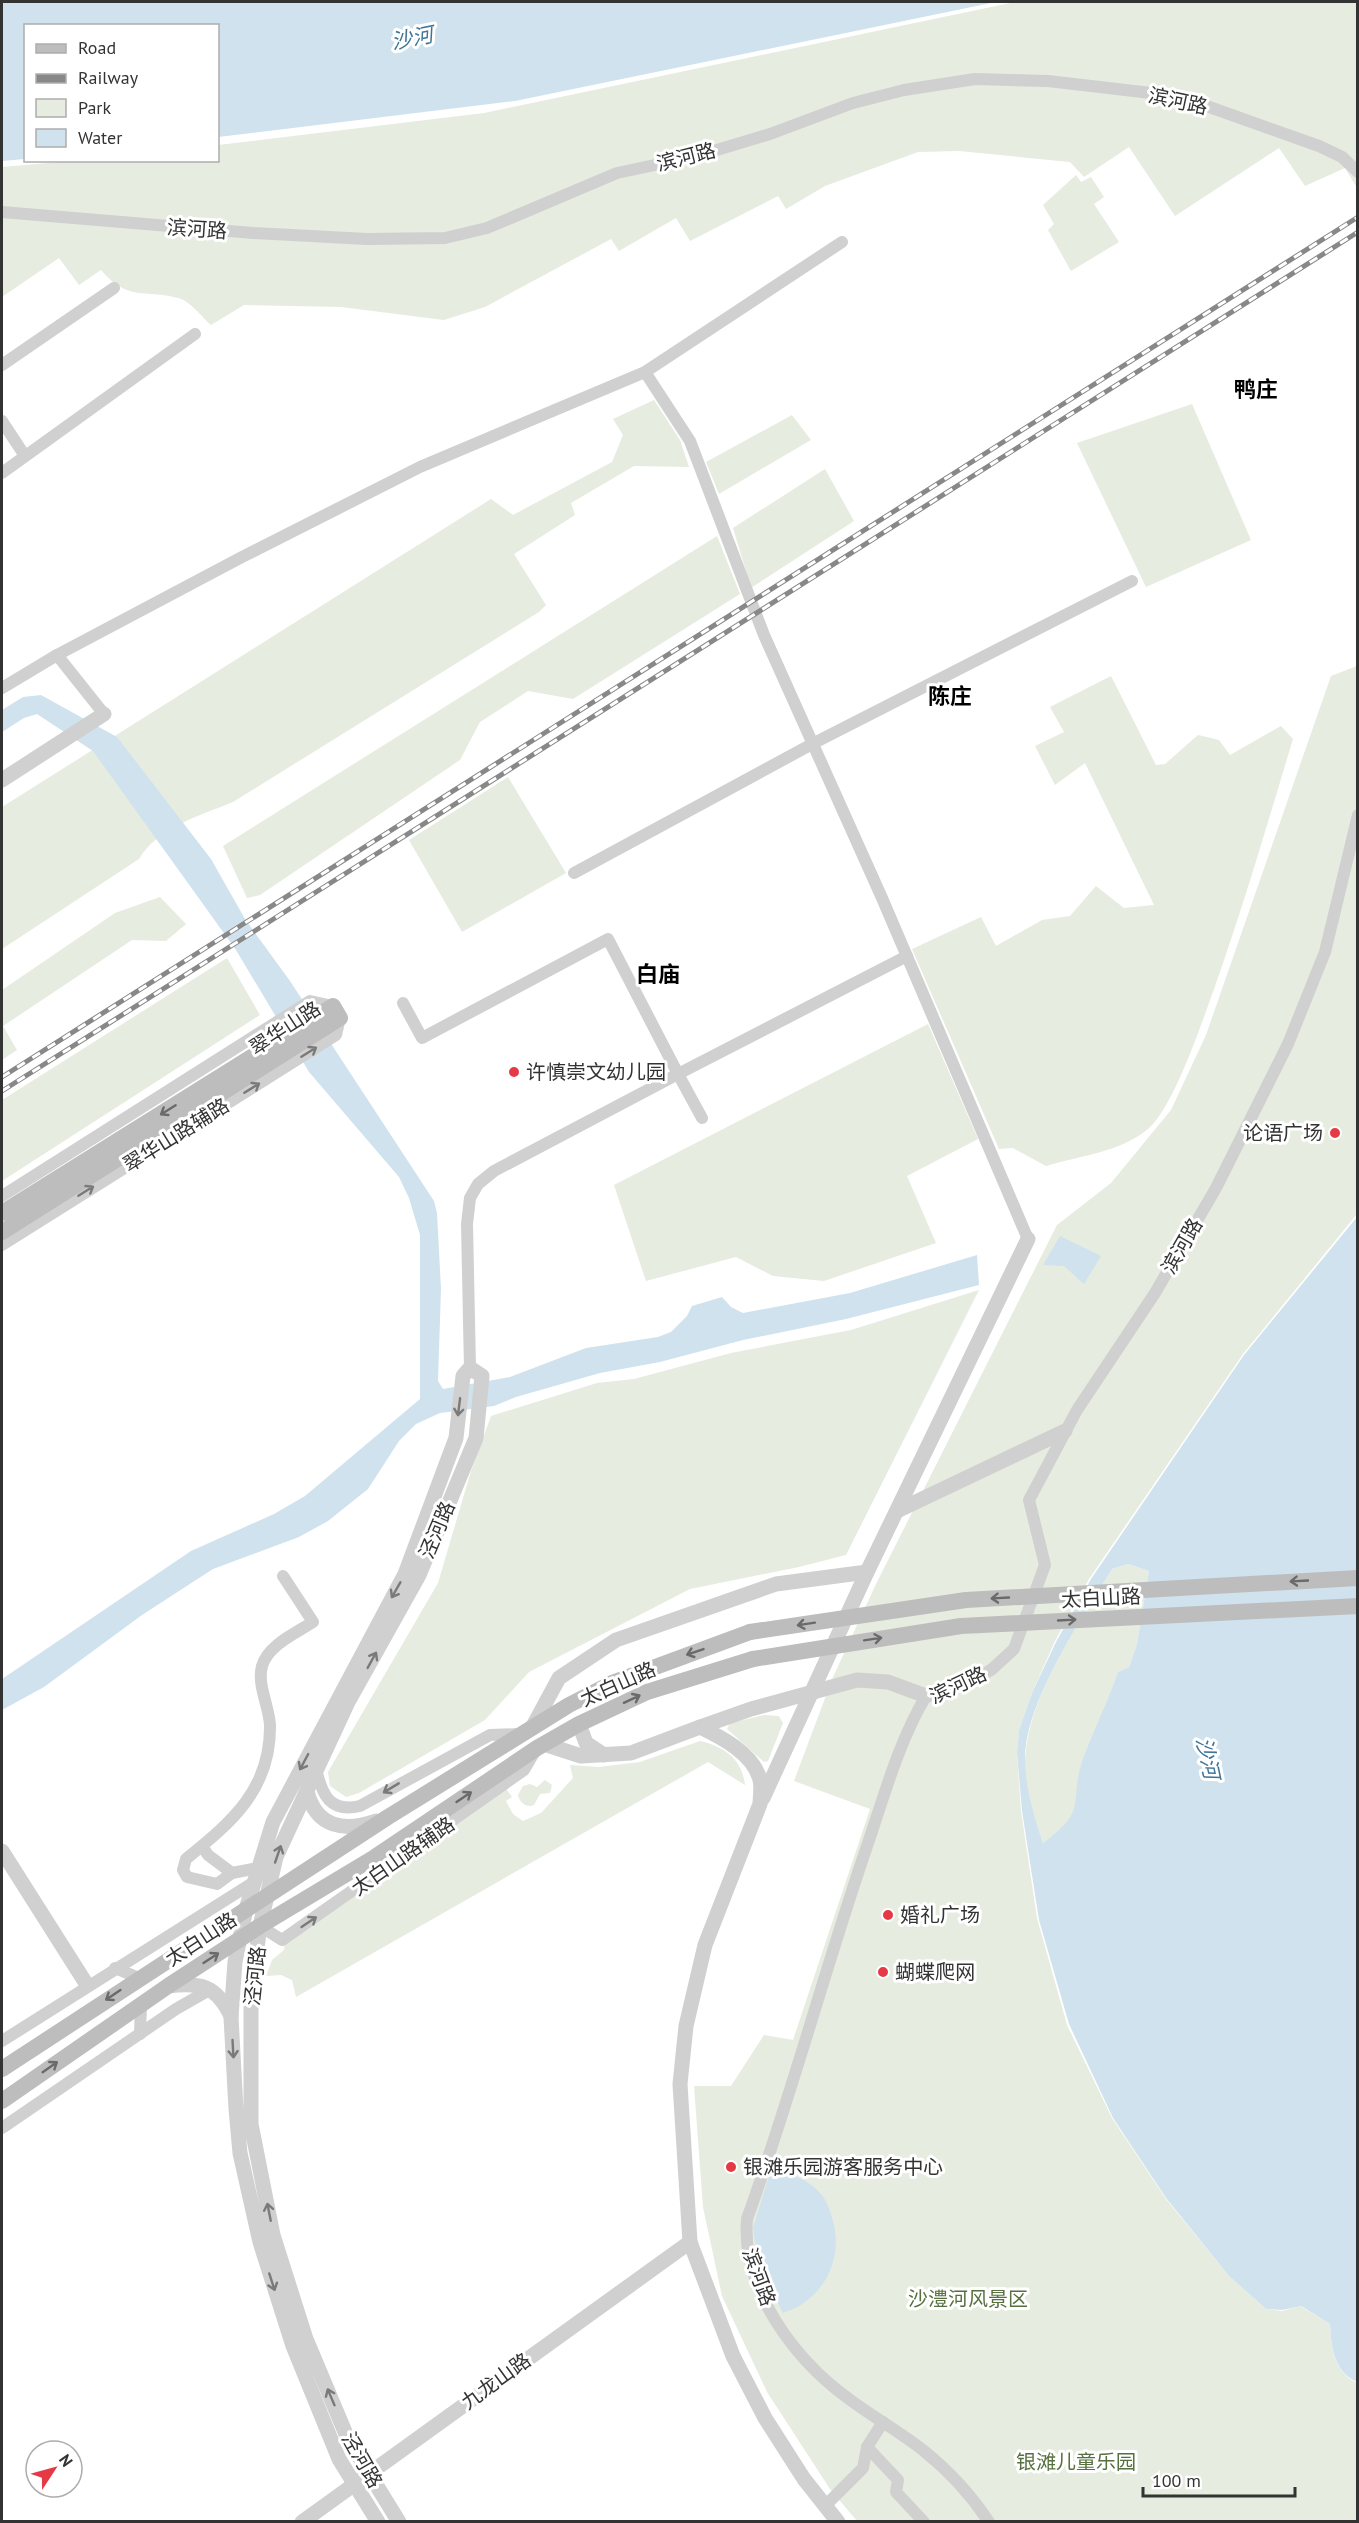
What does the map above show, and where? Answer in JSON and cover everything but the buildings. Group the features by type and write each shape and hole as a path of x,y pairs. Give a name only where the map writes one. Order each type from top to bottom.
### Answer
{"main road":[{"name":"翠华山路","path":"2,1232 277,1058 332,1020"},
{"name":"翠华山路","path":"2,1213 277,1058"},
{"name":"太白山路","path":"2,2069 268,1894 526,1730 612,1683 750,1632 966,1600 1358,1578"},
{"name":"太白山路","path":"2,2101 239,1939 375,1857 541,1746 579,1724 647,1692 753,1659 961,1626 1358,1606"}],"street":[{"name":"滨河路","path":"2,212 254,233 367,239 445,238 487,228 617,173 697,156 770,134 853,104 903,90 975,79 1048,81 1151,93 1201,104 1319,146 1342,157 1358,172"},
{"path":"2,688 57,655 420,467 645,372 842,242"},
{"path":"2,365 114,288"},
{"path":"2,473 195,334"},
{"path":"645,372 690,441 764,635 814,743 1028,1239 867,1572 760,1804 705,1945 686,2026 680,2084 690,2242 733,2356 765,2418 804,2479 838,2522"},
{"path":"2,421 25,456"},
{"path":"574,873 814,743 1132,581"},
{"path":"2,780 102,715 57,655"},
{"name":"滨河路","path":"989,2522 956,2481 926,2453 834,2387 791,2343 772,2314 759,2287 745,2239 747,2219 805,2048 848,1902 909,1725 926,1696 967,1683 991,1671 1014,1649 1045,1565 1029,1500 1065,1431 1155,1293 1210,1198 1288,1044 1325,952 1358,815"},
{"path":"403,1003 422,1038 608,939 702,1118"},
{"path":"472,1374 467,1224 470,1198 478,1184 494,1171 907,956"},
{"path":"2,1196 310,1001 332,1020"},
{"name":"翠华山路辅路","path":"2,1245 332,1020"},
{"name":"泾河路","path":"399,2522 348,2439 306,2338 273,2235 251,2124 251,1992 260,1926 276,1857 348,1702 419,1575 476,1438 472,1374"},
{"name":"泾河路","path":"378,2522 339,2459 293,2346 260,2242 240,2153 231,2017 239,1939 273,1821 405,1574 456,1438 472,1374"},
{"path":"898,1510 1065,1431"},
{"path":"315,1769 322,1793 336,1805 348,1809 360,1806 490,1735 526,1730 559,1678 616,1640 776,1584 867,1572"},
{"path":"232,1873 217,1884 187,1877 183,1870 186,1858 241,1810 259,1784 269,1752 270,1723 262,1686 262,1666 272,1650 312,1622 283,1576"},
{"path":"541,1746 581,1756 632,1753 700,1727 810,1693 855,1686 888,1682 926,1696"},
{"path":"579,1724 586,1743 604,1755"},
{"path":"700,1727 726,1740 753,1766 761,1780 760,1804"},
{"name":"太白山路辅路","path":"260,1926 282,1940 524,1770 541,1746"},
{"path":"307,1791 310,1806 338,1826 355,1828 388,1817"},
{"path":"202,1846 208,1855 232,1873 256,1875"},
{"path":"2,1851 87,1985"},
{"path":"2,2041 256,1875"},
{"path":"115,1968 139,1978"},
{"path":"168,1986 191,1983 211,1989 222,1998 231,2017"},
{"path":"2,2128 140,2034 211,1989"},
{"path":"140,2034 141,2004"},
{"name":"九龙山路","path":"302,2522 690,2242"},
{"path":"825,2506 863,2468 867,2447 883,2422"},
{"path":"867,2447 898,2480 896,2492 924,2522"}],"green space":[{"path":"1015,2 1357,2 1357,188 1345,168 1305,186 1279,148 1175,216 1129,147 1084,177 1070,162 959,151 918,152 825,186 786,209 778,196 690,241 676,218 619,251 611,239 485,307 444,320 341,307 244,305 211,325 182,299 128,291 101,270 79,285 59,258 2,297 2,167 60,162 219,162 219,145 484,113"},
{"path":"1076,175 1081,182 1091,177 1104,197 1094,204 1119,242 1071,271 1048,230 1054,224 1043,205"},
{"path":"654,400 680,440 689,467 634,466 571,503 575,515 514,554 546,605 539,612 233,802 168,831 147,848 139,859 2,949 2,807 491,499 513,515 612,462 623,435 613,419"},
{"path":"1192,404 1251,540 1146,587 1077,443"},
{"path":"792,415 811,440 719,494 706,462"},
{"path":"825,469 854,521 751,588 733,528"},
{"path":"717,536 740,594 573,699 528,691 480,722 460,760 260,895 247,898 223,846"},
{"name":"沙澧河风景区","path":"1357,666 1357,1214 1243,1354 1089,1579 1055,1641 1032,1693 1019,1730 1017,1753 1021,1811 1037,1918 1067,2025 1112,2118 1166,2199 1229,2276 1266,2309 1282,2311 1300,2306 1330,2324 1335,2358 1343,2373 1357,2383 1357,2521 857,2521 830,2489 767,2392 722,2296 703,2207 694,2086 731,2086 764,2035 793,2040 870,1809 794,1781 833,1677 876,1584 1057,1225 1111,1183 1171,1110 1206,1035 1331,676"},
{"path":"1111,676 1156,765 1165,764 1198,735 1219,740 1230,755 1281,726 1293,739 1214,990 1185,1065 1164,1109 1148,1129 1125,1143 1046,1166 1013,1148 999,1149 912,949 981,917 996,946 1042,920 1070,916 1096,886 1124,908 1154,905 1085,763 1055,785 1035,746 1064,732 1050,707"},
{"path":"508,777 566,873 462,932 409,840"},
{"path":"160,897 186,924 166,941 132,940 3,1026 17,1050 2,1060 2,990 115,913"},
{"path":"227,958 260,1015 2,1181 2,1100"},
{"path":"928,1024 978,1139 907,1176 936,1243 824,1281 773,1276 736,1257 646,1281 614,1185"},
{"path":"979,1290 846,1555 690,1589 529,1672 485,1720 359,1793 346,1797 330,1786 328,1772 438,1583 471,1471 491,1416 597,1383 634,1379 731,1353 851,1330"},
{"path":"1128,1564 1149,1571 1137,1644 1129,1667 1118,1672 1075,1808 1064,1828 1043,1843 1030,1802 1025,1770 1029,1734 1036,1709 1071,1636 1112,1569"},
{"path":"764,1715 779,1716 783,1723 768,1761 764,1762 727,1729 730,1723"},
{"path":"700,1741 717,1747 731,1756 740,1768 745,1785 708,1762 296,1997 292,1980 281,1975 266,1976 272,1960 284,1950 285,1942 505,1787 512,1797 506,1801 513,1814 523,1821 541,1813 573,1778 570,1765 599,1767 640,1762"},
{"path":"545,1780 552,1785 550,1793 540,1794 534,1805 528,1806 520,1800 518,1795 523,1786 530,1784 537,1787"}],"water":[{"name":"沙河","path":"2,2 996,2 515,101 219,137 219,24 24,24 24,159 2,161"},
{"path":"41,695 117,737 211,859 245,919 290,981 434,1201 437,1213 441,1289 438,1381 443,1389 510,1377 586,1348 658,1337 671,1332 687,1316 692,1306 722,1297 731,1307 743,1313 850,1293 977,1255 979,1285 846,1319 743,1340 660,1362 600,1373 516,1397 494,1406 440,1413 416,1424 399,1441 368,1489 328,1521 299,1537 213,1569 142,1615 44,1687 2,1710 2,1679 191,1551 274,1514 305,1496 420,1399 420,1235 409,1198 399,1177 309,1072 236,950 93,751 37,714 24,718 2,732 2,710 23,697"},
{"name":"沙河","path":"1357,1217 1357,2382 1343,2372 1335,2358 1330,2324 1301,2306 1282,2310 1266,2309 1229,2276 1166,2198 1113,2118 1069,2024 1039,1920 1022,1811 1017,1753 1019,1730 1032,1693 1056,1642 1091,1579 1244,1355","holes":["1128,1564 1149,1571 1137,1644 1129,1667 1118,1672 1087,1748 1079,1773 1072,1813 1058,1831 1043,1843 1031,1803 1025,1762 1027,1739 1044,1688 1071,1636 1112,1569"]},
{"path":"1060,1236 1101,1256 1084,1284 1064,1266 1043,1265"},
{"path":"772,2166 804,2180 820,2193 829,2208 835,2233 836,2248 828,2276 810,2298 783,2313 758,2264 753,2228"}],"railway":[{"path":"2,1077 1358,217"},
{"path":"2,1091 1358,232"}],"place":[{"name":"许慎崇文幼儿园","path":"514,1072"},
{"name":"论语广场","path":"1335,1133"},
{"name":"婚礼广场","path":"888,1915"},
{"name":"蝴蝶爬网","path":"883,1972"},
{"name":"银滩乐园游客服务中心","path":"731,2167"}],"district":[{"name":"鸭庄","path":"1256,389"},
{"name":"陈庄","path":"950,696"},
{"name":"白庙","path":"658,974"}],"park label":[{"name":"银滩儿童乐园","path":"1076,2462"}]}
